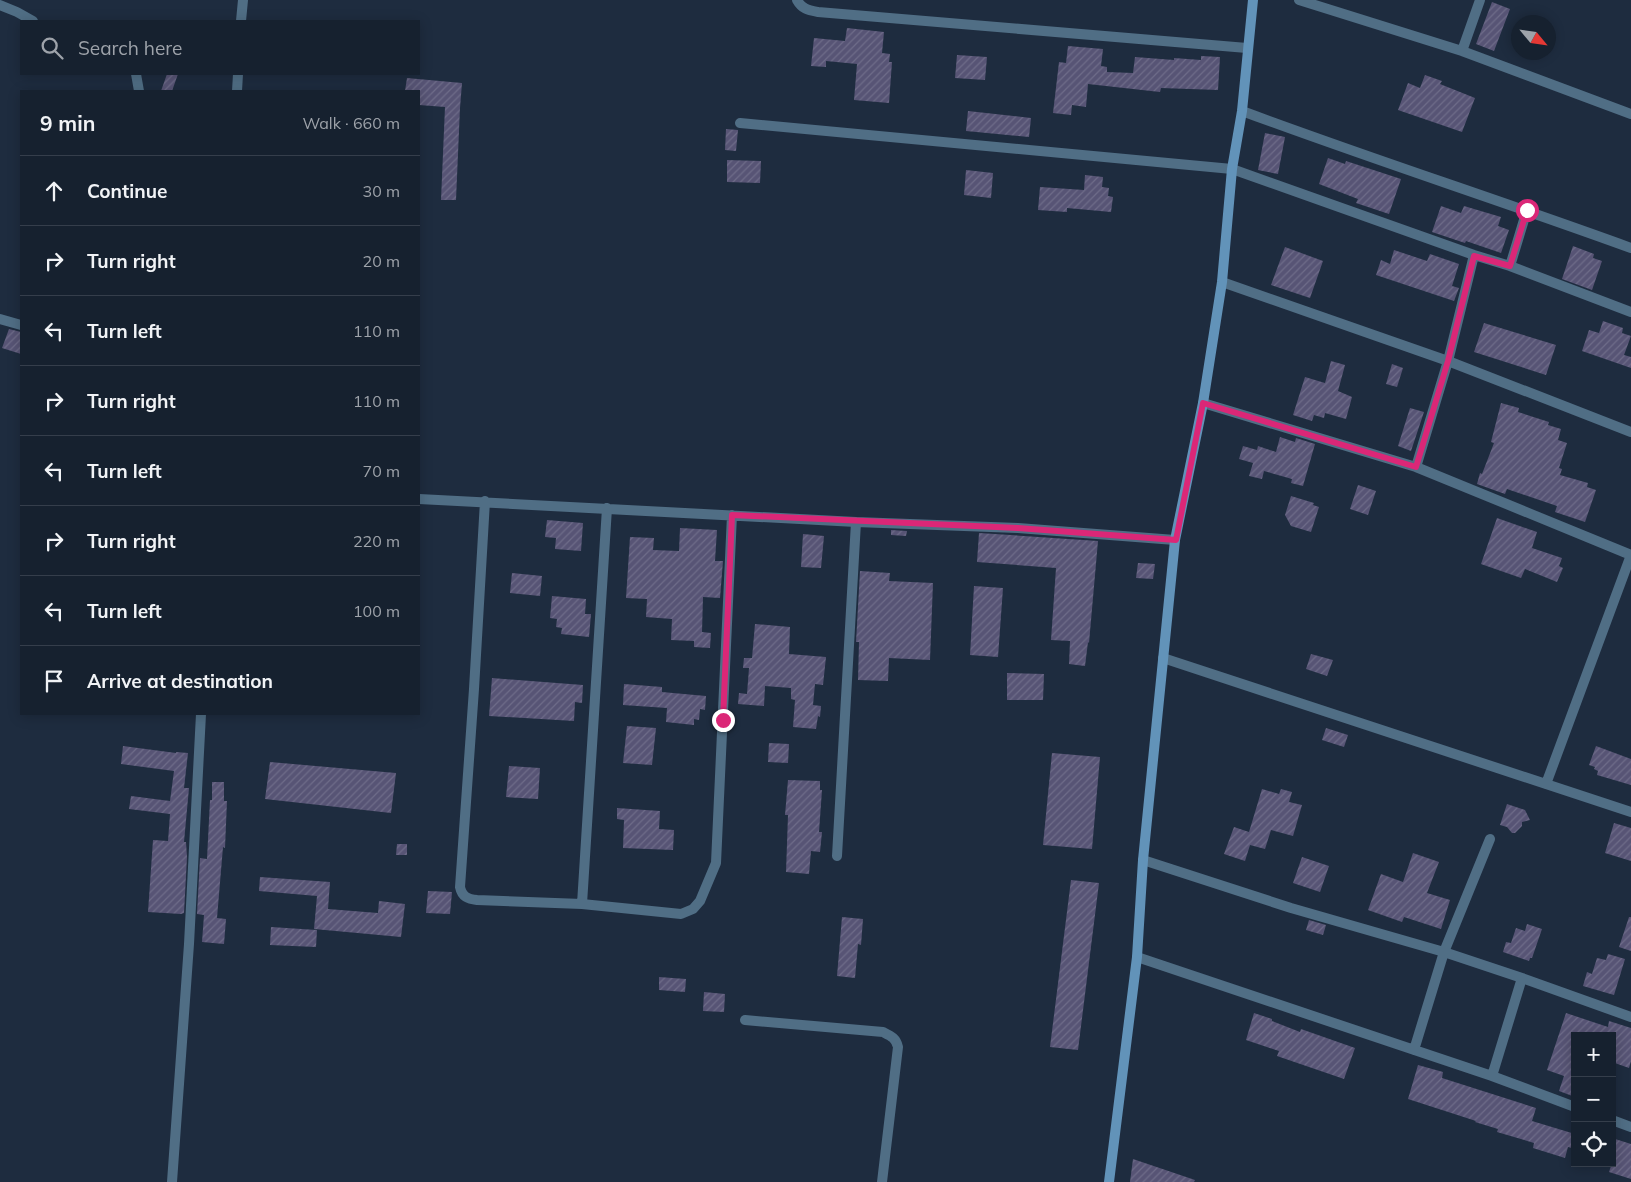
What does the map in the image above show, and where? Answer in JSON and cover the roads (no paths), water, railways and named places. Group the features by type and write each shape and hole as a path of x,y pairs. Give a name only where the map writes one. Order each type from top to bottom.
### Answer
{"street":[{"path":"242,20 243,0"},
{"path":"797,0 800,6 806,10 818,12 1247,48"},
{"path":"1109,1182 1138,957 1143,860 1176,540 1203,403 1222,282 1232,169 1242,111 1253,0"},
{"path":"1299,0 1462,51 1631,114"},
{"path":"1462,51 1480,0"},
{"path":"0,5 31,20"},
{"path":"136,75 139,90"},
{"path":"237,90 238,75"},
{"path":"1242,111 1631,248"},
{"path":"740,123 1232,169 1474,256 1510,266 1631,312"},
{"path":"1510,266 1527,210"},
{"path":"1416,467 1448,361 1474,256"},
{"path":"1222,282 1448,361 1631,432"},
{"path":"0,319 20,326"},
{"path":"1203,403 1416,467 1631,555 1546,784"},
{"path":"420,499 856,522 1018,528 1176,540"},
{"path":"485,501 461,892 469,899 477,900 582,904 681,914 693,909 700,901 716,863 732,515"},
{"path":"582,904 607,508"},
{"path":"837,856 856,522"},
{"path":"1163,658 1631,812"},
{"path":"172,1182 189,944 201,715"},
{"path":"1414,1050 1444,952 1490,839"},
{"path":"1143,860 1291,908 1444,952 1631,1017"},
{"path":"1138,957 1492,1076 1571,1106"},
{"path":"1492,1076 1522,978"},
{"path":"745,1020 883,1032 892,1036 898,1047 882,1182"},
{"path":"1616,1121 1631,1127"}]}
